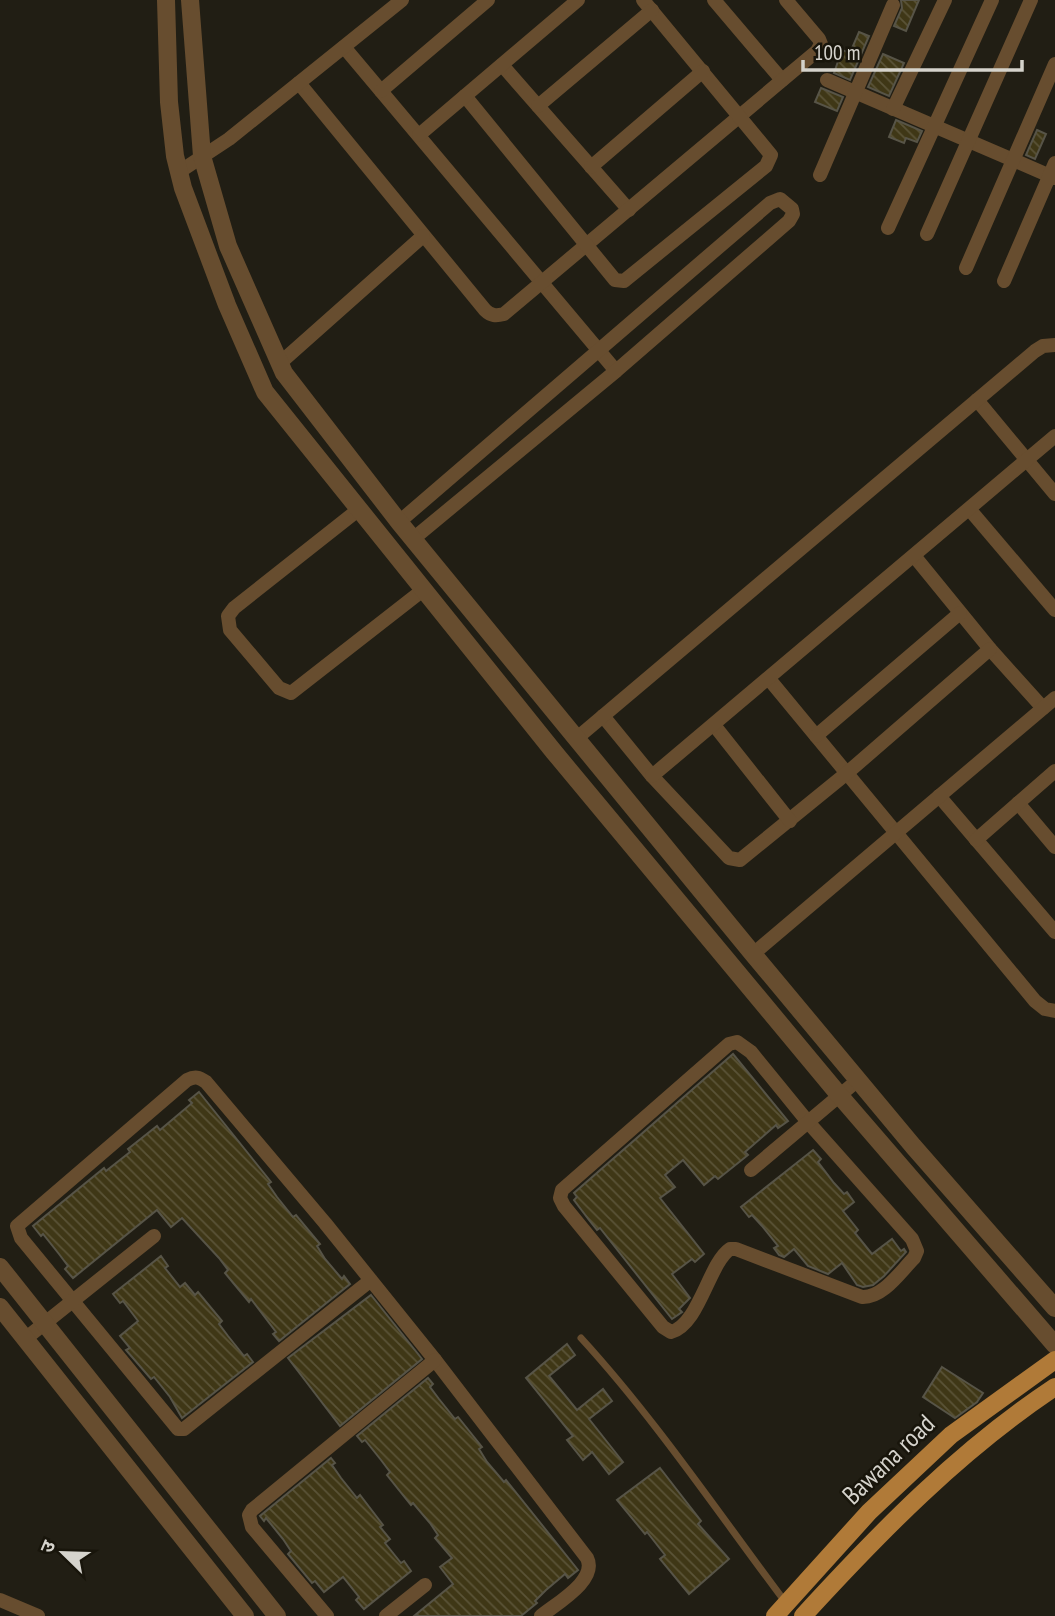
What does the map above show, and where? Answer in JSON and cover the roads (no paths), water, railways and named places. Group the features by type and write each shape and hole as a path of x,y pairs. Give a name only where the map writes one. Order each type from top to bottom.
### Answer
{"main road":[{"name":"Bawana road","path":"783,1608 869,1513 951,1435 1055,1360"},
{"name":"Bawana road","path":"807,1614 898,1516 996,1428 1055,1387"}],"street":[{"path":"166,0 169,102 179,172 211,265 265,392 423,590 840,1096 1055,1345"},
{"path":"190,0 202,156 228,246 284,373 399,522 753,954 1055,1308"},
{"path":"179,172 229,139 402,0"},
{"path":"381,91 488,0"},
{"path":"419,135 579,0"},
{"path":"714,0 782,80"},
{"path":"893,109 945,0"},
{"path":"888,228 992,0"},
{"path":"928,234 1031,0"},
{"path":"299,83 491,315 504,314 817,51 821,44 795,3"},
{"path":"465,96 615,280 624,281 766,166 771,155 741,115 648,5 538,106"},
{"path":"820,175 893,5"},
{"path":"344,47 616,371"},
{"path":"966,268 1055,64"},
{"path":"502,65 629,210"},
{"path":"591,167 703,71"},
{"path":"827,80 1012,160 1053,172 1004,281"},
{"path":"399,522 770,203 780,199 788,203 793,215 789,221 616,371 413,539"},
{"path":"279,364 424,236"},
{"path":"577,738 1035,351 1043,346 1055,345"},
{"path":"977,400 1055,494"},
{"path":"652,776 915,557 1055,436"},
{"path":"358,510 234,608 228,616 230,630 278,688 291,693 423,590"},
{"path":"970,510 1055,610"},
{"path":"915,557 990,649 1043,708"},
{"path":"816,736 960,612"},
{"path":"603,716 652,776 734,861 747,856 790,821 990,649"},
{"path":"769,679 1035,1001 1045,1009 1055,1011"},
{"path":"753,954 1055,698"},
{"path":"713,725 790,821"},
{"path":"976,840 1055,771"},
{"path":"939,796 1055,932"},
{"path":"1018,803 1055,847"},
{"path":"737,1042 751,1052 808,1122 916,1245 914,1258 871,1298 730,1249 681,1328 671,1332 663,1327 560,1198 562,1190 570,1181 729,1044 737,1042"},
{"path":"371,1280 184,1429 178,1429 21,1238 17,1226 193,1077 206,1082 371,1280 435,1360 590,1565 590,1572 584,1581 541,1616"},
{"path":"751,1170 858,1080"},
{"path":"26,1339 154,1236"},
{"path":"0,1267 277,1616"},
{"path":"0,1307 245,1616"},
{"path":"327,1616 252,1527 249,1515 435,1360"},
{"path":"386,1616 425,1585"},
{"path":"0,1600 38,1616"},
{"path":"783,1608 807,1614"}],"lane":[{"path":"581,1338 610,1368 639,1406 783,1608"}]}
